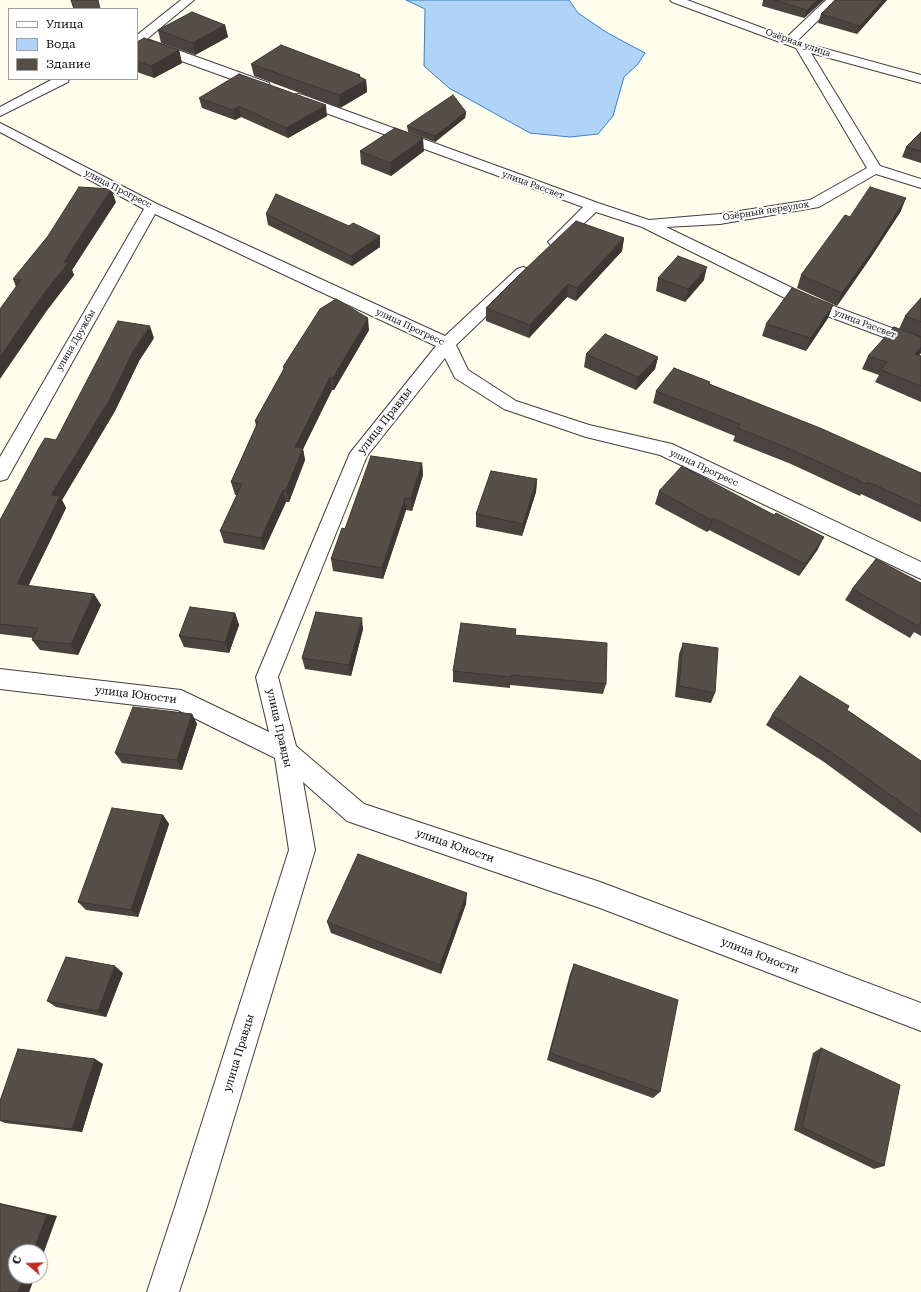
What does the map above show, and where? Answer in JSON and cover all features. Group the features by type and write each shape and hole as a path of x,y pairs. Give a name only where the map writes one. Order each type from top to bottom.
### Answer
{"street":[{"path":"138,40 188,0"},
{"name":"Озёрная улица","path":"676,0 796,43 921,79"},
{"path":"833,0 796,43 875,168 921,184"},
{"name":"улица Рассвет","path":"138,40 593,206 647,224 809,303 921,345"},
{"path":"0,112 60,80"},
{"name":"улица Прогресс","path":"0,127 152,207 447,344 461,374 510,405 586,431 665,450 921,571"},
{"name":"Озёрный переулок","path":"647,224 720,219 814,204 875,168"},
{"name":"улица Правды","path":"163,1292 191,1207 302,850 286,752 268,677 359,453 447,344 593,206"},
{"name":"улица Дружбы","path":"0,474 152,207"},
{"name":"улица Юности","path":"0,678 181,700 286,752 356,813 600,895 921,1017"}],"water":[{"path":"406,0 569,0 578,13 606,32 645,53 638,64 624,77 613,116 598,134 570,137 530,133 449,88 424,66 425,9"}],"building":[{"path":"71,0 98,0 100,8 74,8"},
{"path":"774,0 817,0 807,10"},
{"path":"835,0 883,0 860,26 821,14"},
{"path":"192,12 225,25 193,43 158,30"},
{"path":"144,38 179,50 151,66 138,61 138,41"},
{"path":"281,45 360,75 358,76 366,80 339,95 251,64"},
{"path":"239,74 326,105 286,128 239,106 233,110 199,98"},
{"path":"453,95 466,112 435,136 407,126"},
{"path":"395,128 423,138 390,163 360,151"},
{"path":"921,132 921,151 906,147"},
{"path":"79,187 111,189 64,262 69,262 42,296 0,357 0,309 21,280 13,279 48,236"},
{"path":"870,187 906,198 877,244 842,293 801,275 845,215 850,217"},
{"path":"276,194 349,226 353,223 380,236 351,256 266,214"},
{"path":"576,221 624,238 577,288 568,284 530,325 486,308 518,276"},
{"path":"678,256 707,267 688,289 658,278"},
{"path":"792,288 833,305 811,338 766,324"},
{"path":"921,298 921,322 905,316"},
{"path":"336,299 368,318 333,378 330,377 295,447 303,448 286,490 283,490 261,538 220,531 242,484 231,482 258,422 255,421 285,367 283,367 320,309"},
{"path":"118,321 150,326 134,349 110,399 51,495 60,496 17,584 94,594 71,644 32,640 38,628 0,624 0,520 45,438 56,440"},
{"path":"894,327 921,337 921,347 915,354 921,356 921,386 881,370 887,362 868,356"},
{"path":"605,334 658,357 638,377 586,354"},
{"path":"674,368 710,382 709,384 820,428 921,473 921,506 868,482 866,484 797,452 738,428 740,424 656,391"},
{"path":"371,456 422,463 411,498 405,498 382,568 331,559 342,528 345,529"},
{"path":"682,466 774,515 776,513 824,537 805,564 713,518 711,520 659,491"},
{"path":"491,471 537,479 523,524 476,514"},
{"path":"876,559 921,583 921,622 918,626 852,589"},
{"path":"190,607 235,613 225,642 179,636"},
{"path":"316,612 362,618 349,665 302,658"},
{"path":"461,623 516,629 515,635 607,643 606,684 453,671"},
{"path":"683,643 718,648 715,693 679,686"},
{"path":"800,676 849,706 847,710 921,761 921,817 831,752 772,715"},
{"path":"133,707 192,714 177,760 115,753"},
{"path":"112,808 163,815 131,910 78,902"},
{"path":"358,854 467,893 440,965 327,922"},
{"path":"66,957 115,966 98,1011 47,1001"},
{"path":"574,964 678,1000 660,1092 550,1053"},
{"path":"821,1048 900,1085 884,1166 802,1127"},
{"path":"18,1049 95,1059 72,1129 0,1120 0,1101"},
{"path":"0,1204 47,1215 36,1244 8,1244 8,1284 21,1284 18,1292 0,1292"}]}
